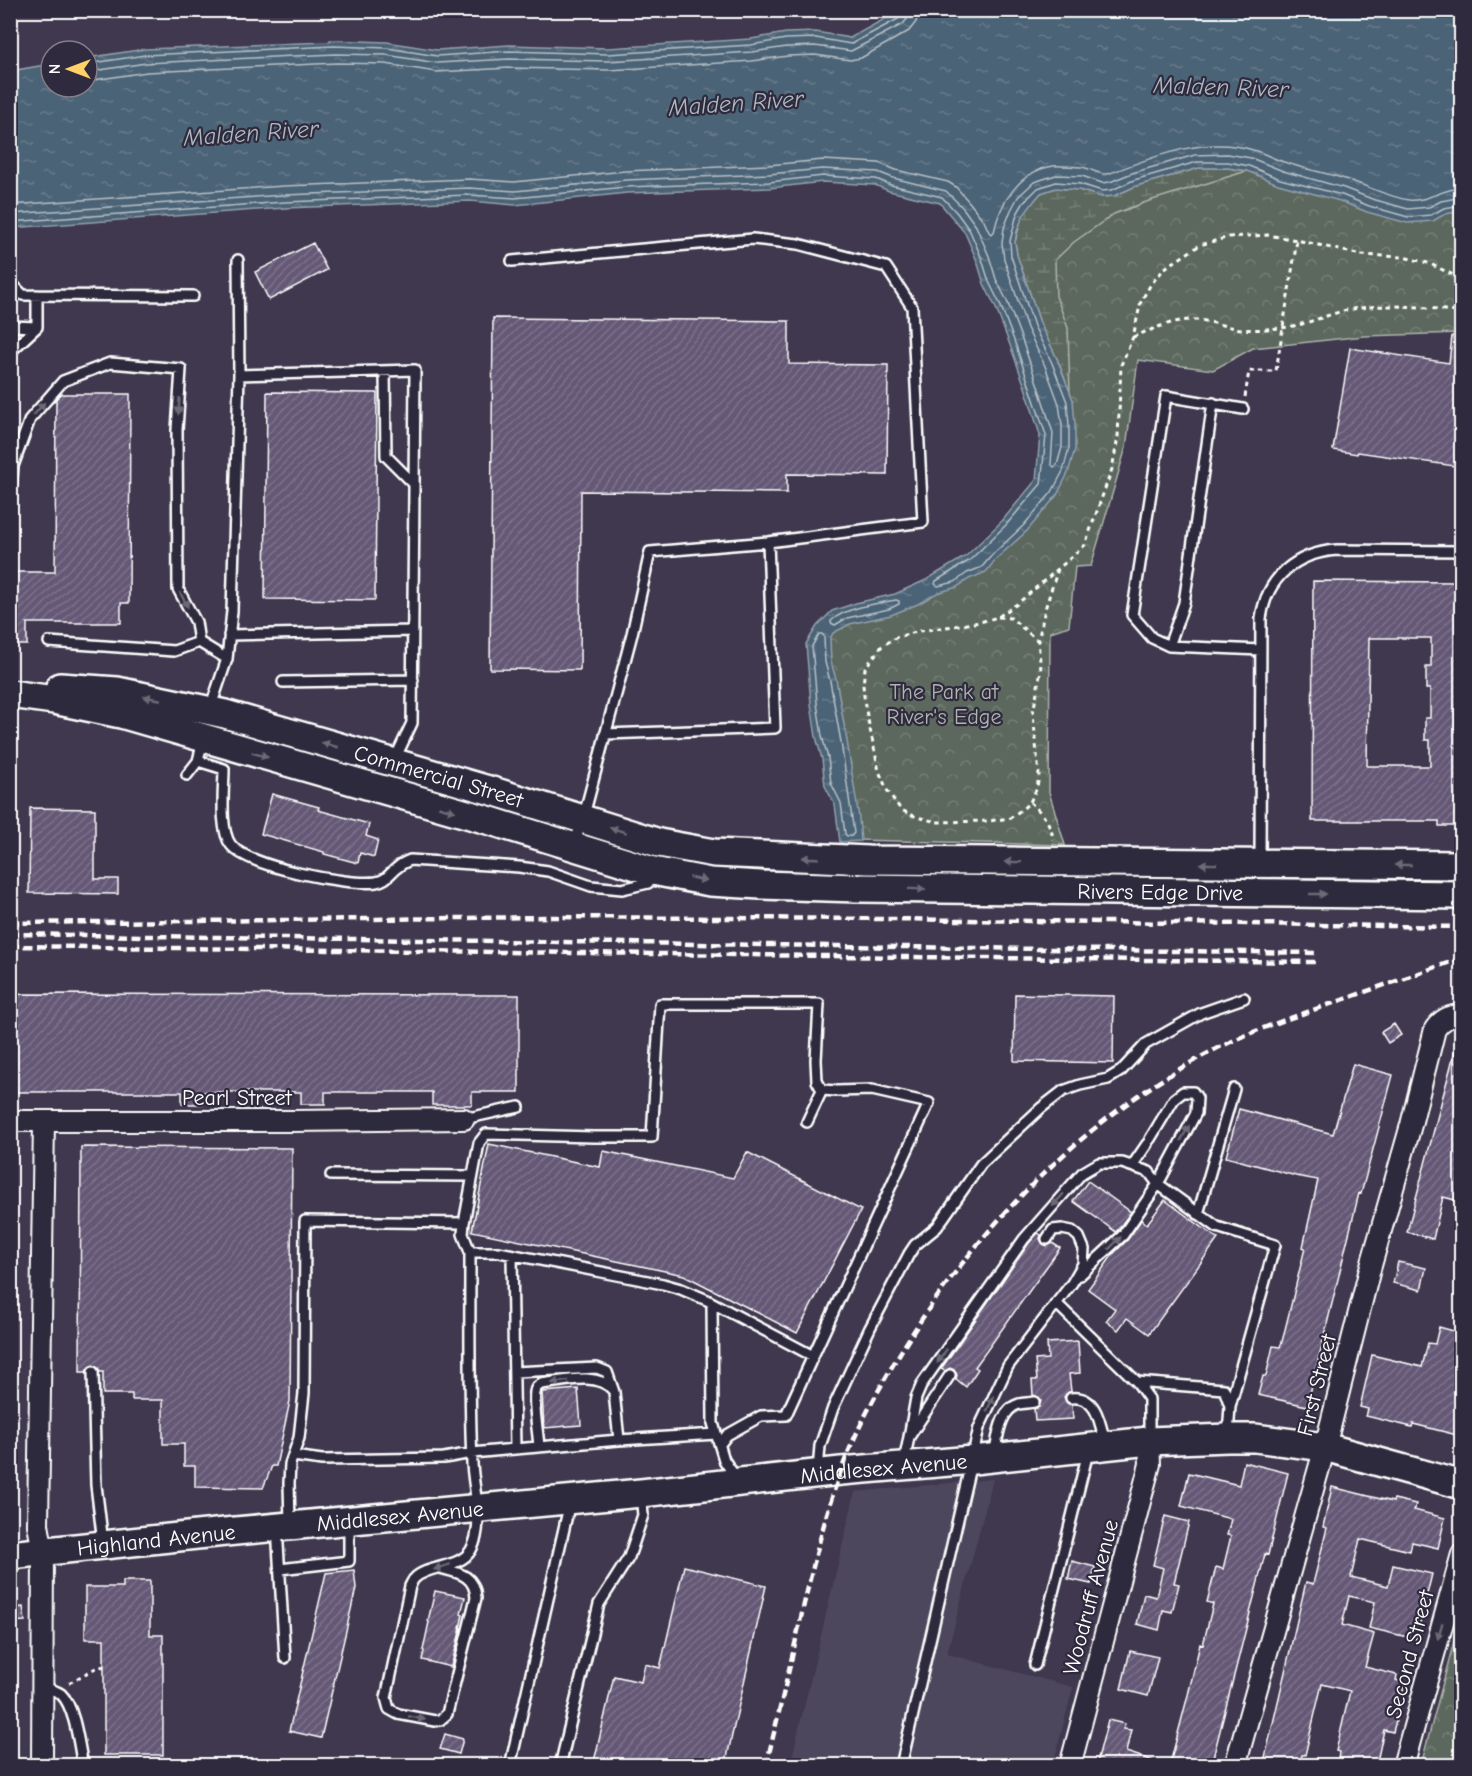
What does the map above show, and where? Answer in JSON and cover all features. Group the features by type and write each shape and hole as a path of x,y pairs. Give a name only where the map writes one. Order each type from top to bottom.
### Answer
{"main road":[{"name":"Commercial Street","path":"10,686 82,687 117,691 205,732 661,872 710,882 858,888"},
{"name":"Commercial Street","path":"10,694 87,706 205,732 393,763 659,843 714,853 868,860"},
{"name":"Rivers Edge Drive","path":"868,860 1054,862 1461,895"},
{"name":"Rivers Edge Drive","path":"858,888 1260,879 1461,866"},
{"name":"Middlesex Avenue","path":"289,1527 349,1521 477,1517 570,1499 1149,1441 1228,1438 1255,1438 1326,1448 1461,1485"},
{"name":"Highland Avenue","path":"10,1555 289,1527"}],"street":[{"name":"First Street","path":"1234,1766 1326,1448 1370,1269 1411,1125 1435,1029 1439,1023 1453,1017"},
{"name":"Pearl Street","path":"10,1121 464,1119"},
{"path":"42,1766 51,1691 43,1552 38,1525 44,1121"},
{"name":"Woodruff Avenue","path":"1070,1766 1150,1464 1149,1441"},
{"name":"Second Street","path":"1403,1766 1461,1554"}],"lane":[{"path":"512,261 753,238 798,244 886,267 912,307 923,522 768,542 650,552 632,634 583,819 573,846"},
{"path":"187,775 205,732 226,659 232,611 239,375 238,260"},
{"path":"10,282 23,295 193,296"},
{"path":"10,352 37,327 38,295"},
{"path":"10,326 37,327"},
{"path":"10,503 13,466 30,419 63,381 110,363 181,369 177,430 178,589 196,622 199,642 226,659"},
{"path":"239,375 415,370 412,723 393,763"},
{"path":"385,371 386,456 414,484"},
{"path":"1243,409 1166,396 1132,615 1152,638 1169,646 1261,650"},
{"path":"1169,646 1184,603 1213,403"},
{"path":"605,734 775,728 768,542"},
{"path":"1260,879 1261,650 1263,606 1270,589 1279,576 1305,556 1321,551 1461,551"},
{"path":"229,635 413,631"},
{"path":"49,642 174,651 199,642"},
{"path":"283,682 413,680"},
{"path":"205,732 224,769 225,833 231,845 241,854 286,871 333,880 378,882 389,877 396,868 410,860 548,871 591,886 622,889 648,883 661,872"},
{"path":"818,1473 820,1446 833,1408 870,1328 903,1265 915,1245 941,1222 981,1164 1062,1091 1108,1079 1121,1071 1146,1044 1201,1013 1244,998"},
{"path":"440,1568 462,1574 474,1584 476,1598 447,1714 440,1720 430,1721 392,1712 387,1706 386,1698 410,1586 415,1577 440,1568 451,1565 471,1551 477,1517 472,1453 470,1252 463,1234 479,1143 486,1134 652,1137 660,1004 819,1004 816,1060 817,1081 822,1090"},
{"path":"1198,1214 1234,1089"},
{"path":"807,1122 822,1090"},
{"path":"293,1456 322,1460 444,1458 472,1453 619,1440 718,1439 761,1416 786,1415 929,1103 872,1090 822,1090"},
{"path":"983,1459 979,1428 1008,1366 1072,1283 1123,1235 1158,1184 1196,1113 1197,1098 1193,1092 1183,1092 1174,1099 1132,1166"},
{"path":"464,1119 519,1107"},
{"path":"903,1466 916,1398 922,1383 1024,1239 1082,1173 1099,1163 1122,1163 1149,1172 1158,1184 1217,1227 1275,1245 1230,1406 1228,1438"},
{"path":"331,1175 472,1176"},
{"path":"285,1658 279,1569 289,1527 289,1483 293,1456 302,1422 304,1221 464,1223"},
{"path":"1047,1239 1053,1230 1062,1229 1072,1231 1079,1237 1084,1249 1083,1264 1072,1283"},
{"path":"470,1252 499,1252 681,1289 813,1356"},
{"path":"512,1255 515,1449"},
{"path":"712,1303 713,1424 724,1460 732,1472 743,1478 754,1480"},
{"path":"1056,1303 1137,1382 1149,1399 1149,1441"},
{"path":"514,1372 600,1369 607,1372 614,1392 619,1440"},
{"path":"93,1372 96,1485 103,1545"},
{"path":"909,1437 950,1375"},
{"path":"539,1447 535,1391 541,1384 593,1380 603,1382 614,1392"},
{"path":"1137,1382 1224,1389 1230,1406"},
{"path":"1035,1665 1098,1446 1097,1412 1087,1399 1071,1398"},
{"path":"901,1766 983,1459 1008,1410 1018,1404 1034,1402"},
{"path":"560,1766 599,1604 629,1557 640,1526 643,1515 640,1493"},
{"path":"510,1766 570,1499"},
{"path":"279,1569 349,1561 349,1521"},
{"path":"51,1691 68,1704 76,1731 82,1766"}],"path":[{"path":"1058,569 1038,641 1041,670 1033,713 1039,775 1037,788 1030,802 1010,818 990,821 937,822 917,818 902,810 887,790 879,771 865,706 863,685 865,668 882,646 897,637 998,617 1017,604 1085,545 1112,470 1118,437 1121,365 1133,337 1141,301 1151,284 1165,268 1200,245 1229,237 1268,235 1361,255 1403,257 1428,262 1461,279"},
{"path":"1243,409 1249,371 1276,371 1297,240"},
{"path":"1133,337 1167,324 1189,320 1211,322 1237,329 1283,327 1313,321 1347,310 1383,306 1416,307 1461,313"},
{"path":"998,617 1011,618 1038,641"},
{"path":"1030,802 1042,814 1052,830 1054,862"},
{"path":"51,1691 67,1685 99,1666 104,1666"}],"shaded area":[{"path":"993,1479 947,1654 1073,1687 1053,1765 790,1766 855,1492"}],"green space":[{"name":"The Park at River's Edge","path":"1199,163 1461,205 1461,333 1364,336 1253,348 1213,370 1138,360 1126,447 1091,566 1075,567 1069,626 1050,632 1049,792 1065,845 856,840 826,629 894,609 1053,493 1023,204"},
{"path":"1199,168 1228,168 1247,171 1114,214 1074,242 1055,260 1056,296 1068,328 1070,395 1058,361 1040,323 1017,255 1015,242 1022,216 1041,193 1056,188 1079,190 1102,197 1114,196 1136,186"},
{"path":"1461,1615 1461,1765 1421,1765"}],"water":[{"name":"Malden River","path":"899,11 1461,11 1462,211 1445,214 1433,221 1407,223 1278,184 1247,171 1228,168 1199,168 1136,186 1114,196 1102,197 1079,190 1056,188 1041,193 1023,216 1015,242 1017,255 1040,323 1073,400 1075,449 1068,473 1057,495 1027,531 996,559 986,572 891,615 850,624 833,633 830,639 831,662 847,741 861,841 840,842 835,805 825,786 822,759 816,737 806,644 817,626 832,611 895,594 926,580 966,556 1002,521 1036,480 1040,435 1025,387 965,233 940,203 889,191 875,185 823,182 770,188 627,193 515,205 470,201 285,208 11,228 11,71 39,66 39,99 99,99 99,56 145,49 329,42 330,40 387,42 437,50 509,45 608,48 751,39 786,33 816,32 850,38"}],"building":[{"path":"313,243 327,270 269,300 255,272"},
{"path":"493,318 789,321 789,364 888,365 887,475 787,474 787,493 581,491 580,670 490,669"},
{"path":"1452,336 1461,336 1461,467 1333,450 1350,348 1449,363"},
{"path":"267,392 377,393 375,600 265,599"},
{"path":"61,394 130,394 129,603 121,603 121,623 27,623 27,645 10,645 10,572 55,572 56,399"},
{"path":"1313,581 1460,582 1461,820 1457,820 1457,826 1439,826 1439,821 1312,821","holes":["1369,638 1431,638 1431,667 1426,667 1426,689 1430,689 1430,718 1425,718 1425,740 1430,740 1430,766 1367,766"]},
{"path":"272,794 369,824 366,836 378,840 374,857 360,853 358,863 261,834"},
{"path":"30,808 95,809 95,879 118,879 118,894 29,893"},
{"path":"10,994 519,995 519,1092 472,1092 472,1105 432,1105 432,1092 325,1092 325,1104 301,1104 301,1092 204,1092 204,1104 182,1104 182,1092 10,1092"},
{"path":"1015,994 1114,996 1113,1063 1014,1061"},
{"path":"1394,1024 1401,1035 1388,1043 1381,1032"},
{"path":"1457,1043 1461,1044 1461,1191 1459,1201 1443,1197 1433,1239 1407,1232"},
{"path":"1353,1064 1393,1075 1361,1194 1359,1193 1307,1406 1258,1395 1263,1376 1266,1376 1273,1346 1280,1347 1282,1342 1305,1248 1303,1247 1318,1180 1226,1157 1239,1109 1333,1134"},
{"path":"489,1144 600,1167 603,1151 733,1178 747,1152 861,1210 797,1333 684,1275 472,1231"},
{"path":"81,1147 292,1148 290,1401 276,1466 272,1466 263,1488 195,1487 195,1466 184,1466 184,1444 163,1444 163,1400 132,1400 132,1394 103,1394 103,1372 93,1365 86,1372 80,1372"},
{"path":"1088,1181 1131,1212 1116,1232 1073,1201"},
{"path":"1165,1200 1218,1239 1149,1334 1127,1318 1118,1330 1106,1321 1115,1309 1088,1289 1141,1220 1147,1224"},
{"path":"1038,1233 1041,1235 1040,1239 1043,1244 1047,1246 1052,1243 1060,1248 975,1367 978,1369 966,1387 956,1379 957,1375 954,1370 941,1369"},
{"path":"1398,1262 1426,1268 1421,1290 1393,1283"},
{"path":"1439,1327 1461,1333 1461,1436 1413,1424 1412,1427 1366,1416 1368,1409 1360,1407 1372,1355 1422,1367 1428,1343 1435,1344"},
{"path":"1078,1341 1080,1373 1069,1374 1071,1391 1064,1397 1067,1403 1072,1405 1073,1419 1035,1421 1034,1409 1039,1407 1041,1401 1039,1397 1033,1395 1032,1380 1037,1380 1035,1360 1048,1359 1047,1343"},
{"path":"578,1389 581,1425 544,1428 542,1392"},
{"path":"1244,1462 1288,1473 1212,1762 1209,1761 1207,1766 1196,1766 1171,1760 1200,1644 1203,1645 1213,1604 1207,1602 1216,1567 1223,1569 1231,1536 1227,1535 1231,1519 1181,1506 1189,1473 1239,1485"},
{"path":"1332,1487 1393,1502 1394,1499 1416,1504 1414,1510 1445,1518 1438,1548 1412,1542 1410,1551 1360,1539 1351,1577 1388,1586 1393,1565 1432,1574 1416,1639 1369,1628 1375,1602 1349,1596 1342,1625 1374,1634 1365,1667 1397,1675 1396,1680 1405,1683 1393,1732 1384,1730 1376,1766 1360,1766 1338,1760 1339,1752 1336,1751 1350,1691 1322,1684 1305,1755 1302,1755 1299,1766 1263,1766 1306,1582 1313,1584 1327,1528 1323,1527"},
{"path":"1165,1516 1189,1522 1174,1583 1179,1584 1172,1612 1163,1610 1159,1630 1137,1624 1144,1594 1156,1597 1163,1568 1153,1565"},
{"path":"1072,1561 1095,1567 1091,1584 1068,1579"},
{"path":"684,1566 766,1586 725,1766 593,1766 614,1676 641,1682 645,1664 660,1668"},
{"path":"354,1570 356,1588 321,1738 289,1731 326,1573"},
{"path":"123,1581 150,1581 150,1635 163,1635 163,1755 104,1755 104,1639 85,1639 85,1587 123,1587"},
{"path":"435,1591 465,1597 461,1628 451,1667 422,1660"},
{"path":"23,1607 25,1621 10,1622 10,1608"},
{"path":"1130,1651 1158,1657 1148,1696 1121,1689"},
{"path":"1108,1720 1125,1724 1123,1729 1131,1730 1126,1752 1160,1763 1159,1766 1096,1766"},
{"path":"445,1734 463,1739 459,1754 440,1749"}],"railway":[{"path":"10,923 551,917 1462,927"},
{"path":"10,934 1317,953"},
{"path":"10,946 1316,962"},
{"path":"766,1766 821,1537 835,1487 847,1456 866,1413 927,1311 996,1223 1034,1182 1119,1109 1214,1050 1277,1023 1462,958"}]}
